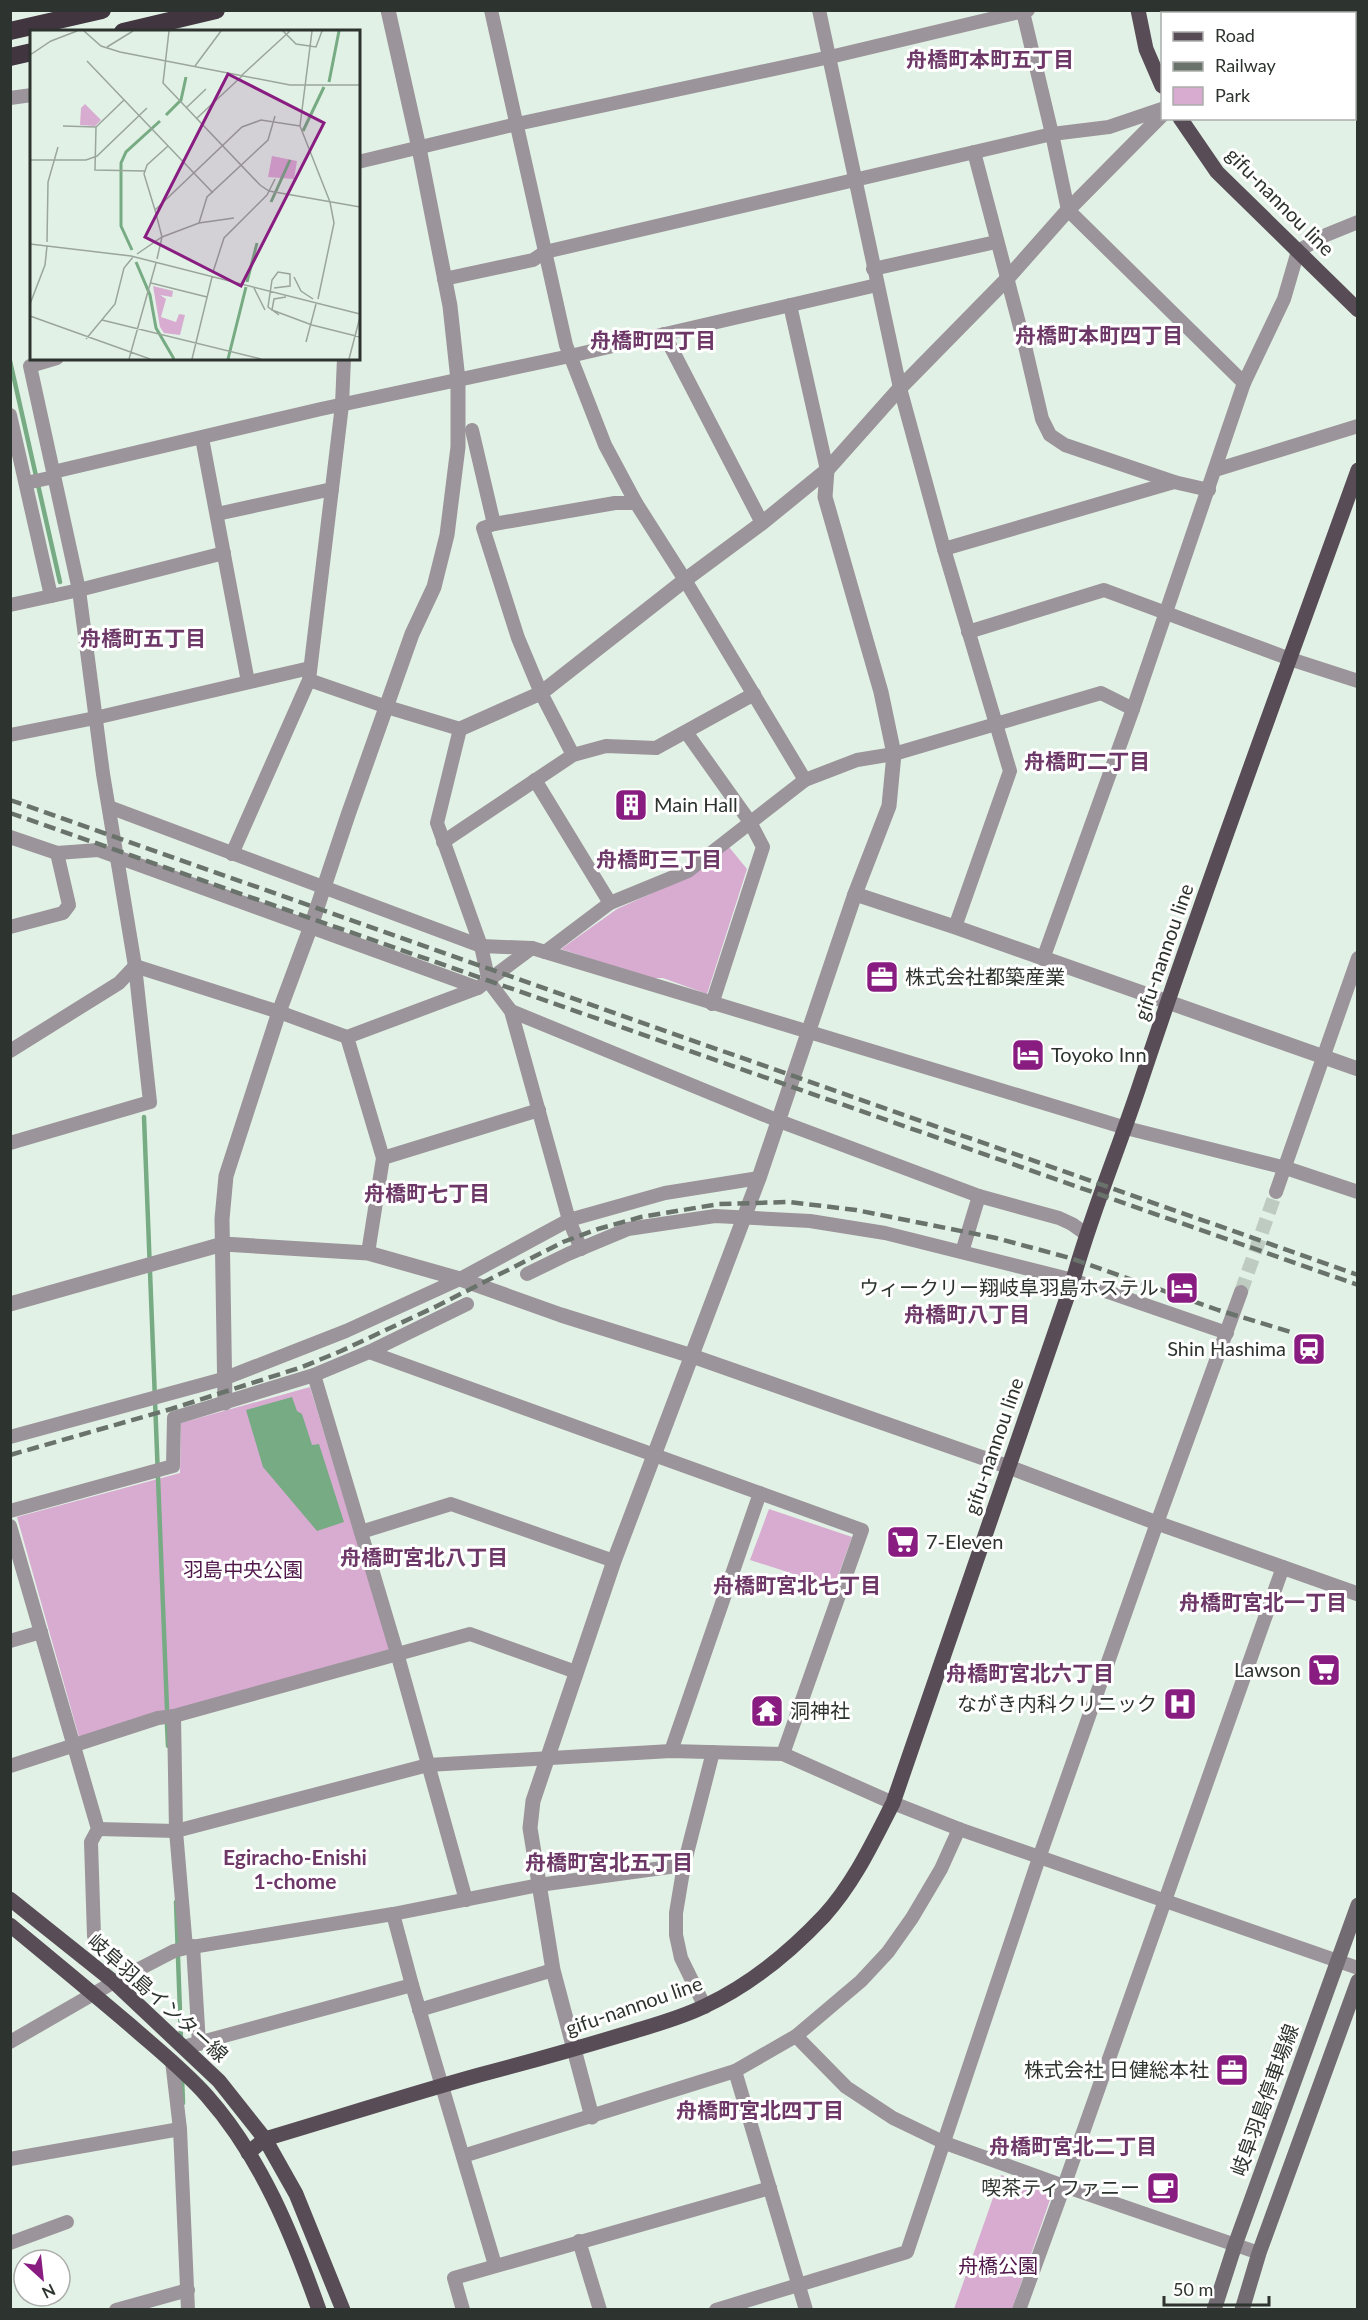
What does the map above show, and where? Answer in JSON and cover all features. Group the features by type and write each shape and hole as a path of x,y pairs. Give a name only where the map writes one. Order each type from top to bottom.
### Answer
{"highway":[{"path":"10,31 102,10"},
{"path":"131,30 216,10"},
{"path":"10,57 30,52"}],"main road":[{"path":"1138,10 1146,49 1161,84"},
{"name":"gifu-nannou line","path":"1181,120 1217,172 1358,310"},
{"name":"gifu-nannou line","path":"248,2153 265,2139 574,2049 705,2007 729,1994 777,1960 825,1915 847,1887 893,1803 1073,1280 1086,1234 1126,1128 1167,1004 1358,470"},
{"name":"岐阜羽島インター線","path":"10,1899 114,1982 189,2047 265,2139"},
{"name":"岐阜羽島停車場線","path":"1214,2310 1358,1905"},
{"name":"岐阜羽島インター線","path":"10,1925 174,2063 208,2097 248,2153"},
{"path":"1242,2310 1259,2253 1358,1981"},
{"path":"265,2139 296,2194 343,2310"},
{"path":"248,2153 278,2205 300,2256 319,2310"}],"street":[{"path":"225,1403 222,1219 226,1176 279,1012 412,634 434,587 447,535 458,447 457,358 419,148 388,10"},
{"path":"491,10 570,356 605,445 636,502 686,580 805,780"},
{"path":"819,10 900,388 944,549 1010,771 955,927"},
{"path":"360,162 517,124 830,57 1025,11 1068,210 1244,383"},
{"path":"10,98 30,95"},
{"path":"444,279 533,260 545,252 855,179 1052,134 1108,127 1161,109"},
{"path":"10,735 95,718 248,682 310,674 387,708 460,729 541,693 762,523 827,470 900,388 1006,280 1068,210 1161,116"},
{"path":"974,152 1042,419 1050,435 1065,444 1174,482 1209,490"},
{"path":"1043,959 1133,709 1244,383 1284,299 1298,251 1326,235 1358,222"},
{"path":"873,269 996,242"},
{"path":"10,482 52,476 342,405 570,356 877,285"},
{"path":"592,2117 553,1970 530,1828 533,1801 614,1561 745,1218 855,894 889,806 894,754 881,692 825,497 827,470 790,305"},
{"path":"664,334 762,523"},
{"path":"10,1143 150,1102 135,966 95,718 79,590 52,476 30,366 50,360"},
{"path":"232,854 310,674 342,405 344,360"},
{"path":"10,415 27,481 51,596"},
{"path":"1215,470 1358,426"},
{"path":"472,430 494,524"},
{"path":"202,438 248,682"},
{"path":"944,549 1174,482"},
{"path":"217,514 332,489"},
{"path":"573,755 541,693 518,638 483,528 615,502 636,502"},
{"path":"10,605 224,553"},
{"path":"968,632 1104,590 1290,659 1358,681"},
{"path":"135,966 279,1012 347,1037 483,985 610,903 688,871 805,780 857,760 894,754 1101,693 1133,709"},
{"path":"443,842 573,755 606,746 656,748 754,694"},
{"path":"460,729 437,823 481,946 483,985"},
{"path":"686,732 750,822 763,847 712,1004"},
{"path":"535,780 610,903"},
{"path":"109,807 481,946 538,950 1126,1128 1286,1168 1358,1192"},
{"path":"10,837 57,853 98,850 483,985 511,1011 779,1121 980,1196 1059,1218 1086,1234"},
{"path":"10,927 63,913 69,905 57,853"},
{"path":"855,894 955,927 1358,1070"},
{"path":"1276,1192 1358,958"},
{"path":"10,1051 119,983 135,966"},
{"path":"511,1011 569,1220 581,1249"},
{"path":"347,1037 383,1158 368,1253"},
{"path":"383,1158 539,1110"},
{"path":"10,1437 223,1379 346,1331 460,1279 569,1220 665,1193 759,1178"},
{"path":"962,1252 980,1196"},
{"path":"527,1274 628,1229 715,1216 810,1221 885,1233 1073,1280 1227,1333"},
{"path":"10,1304 223,1244 368,1253 460,1279 561,1315 692,1356 1009,1467 1157,1523 1358,1594"},
{"path":"716,2310 907,2252 1040,1858 1157,1523 1241,1292"},
{"path":"10,1511 173,1466 174,1418 314,1375 369,1352 467,1304"},
{"path":"369,1352 862,1530 783,1754"},
{"path":"314,1375 397,1653 466,1900"},
{"path":"671,1751 760,1493"},
{"path":"361,1532 450,1504 614,1561"},
{"path":"10,1526 98,1829 91,1842 94,1936"},
{"path":"1018,2310 1283,1567"},
{"path":"10,1641 41,1632"},
{"path":"10,1766 158,1718 174,1716 470,1634 576,1672"},
{"path":"174,1716 176,1831 189,2047 412,1985"},
{"path":"98,1829 176,1831 428,1765 671,1751 783,1754 893,1803 959,1829 1358,1968"},
{"path":"705,2007 681,1958 676,1935 676,1913 684,1865 713,1752"},
{"path":"463,2156 735,2071 796,2036 861,1981 888,1952 912,1918 941,1869 959,1829"},
{"path":"10,2042 114,1982 184,1949 393,1914 540,1885 684,1865"},
{"path":"393,1914 419,2010 495,2265"},
{"path":"419,2010 553,1970"},
{"path":"796,2036 846,2087 893,2118 945,2143 1259,2253"},
{"path":"174,2063 180,2129 188,2310"},
{"path":"735,2071 806,2310"},
{"path":"10,2159 180,2129"},
{"path":"463,2310 454,2278 770,2188"},
{"path":"10,2243 67,2222"},
{"path":"579,2241 600,2310"},
{"path":"116,2310 188,2290"}],"green space":[{"path":"729,847 747,869 707,994 663,978 649,978 561,949 617,909 692,875"},
{"name":"羽島中央公園","path":"310,1387 390,1649 79,1737 17,1517 180,1473 181,1423"},
{"path":"769,1509 852,1537 834,1587 750,1560"},
{"name":"舟橋公園","path":"1001,2175 1053,2191 1012,2309 954,2309"}],"shaded area":[{"path":"292,1397 297,1411 302,1414 312,1445 319,1444 344,1522 317,1531 263,1467 246,1410"}],"waterway":[{"path":"10,361 60,582"},
{"path":"144,1117 167,1709"},
{"path":"167,1725 168,1746"},
{"path":"176,1902 181,2040"},
{"path":"182,2076 183,2103"}],"tunnel":[{"path":"1241,1292 1276,1192"}],"railway":[{"path":"10,800 1358,1275"},
{"path":"10,813 1358,1285"},
{"path":"10,1455 171,1409 302,1367 437,1306 563,1242 598,1229 641,1217 719,1204 789,1202 856,1210 996,1238 1070,1258 1218,1310 1294,1333"}],"place":[{"name":"Main Hall","path":"631,805"},
{"name":"株式会社都築産業","path":"882,977"},
{"name":"Toyoko Inn","path":"1028,1055"},
{"name":"ウィークリー翔岐阜羽島ホステル","path":"1182,1288"},
{"name":"Shin Hashima","path":"1309,1349"},
{"name":"7-Eleven","path":"903,1542"},
{"name":"Lawson","path":"1324,1670"},
{"name":"ながき内科クリニック","path":"1180,1704"},
{"name":"洞神社","path":"767,1711"},
{"name":"株式会社 日健総本社","path":"1232,2070"},
{"name":"喫茶ティファニー","path":"1163,2188"}],"district":[{"name":"舟橋町本町五丁目","path":"990,60"},
{"name":"舟橋町本町四丁目","path":"1099,336"},
{"name":"舟橋町四丁目","path":"653,341"},
{"name":"舟橋町五丁目","path":"143,639"},
{"name":"舟橋町二丁目","path":"1087,762"},
{"name":"舟橋町三丁目","path":"659,860"},
{"name":"舟橋町七丁目","path":"427,1194"},
{"name":"舟橋町八丁目","path":"967,1315"},
{"name":"舟橋町宮北八丁目","path":"424,1558"},
{"name":"舟橋町宮北七丁目","path":"797,1586"},
{"name":"舟橋町宮北一丁目","path":"1263,1603"},
{"name":"舟橋町宮北六丁目","path":"1030,1674"},
{"name":"舟橋町宮北五丁目","path":"609,1863"},
{"name":"Egiracho-Enishi 1-chome","path":"295,1870"},
{"name":"舟橋町宮北四丁目","path":"760,2111"},
{"name":"舟橋町宮北二丁目","path":"1073,2147"}]}
